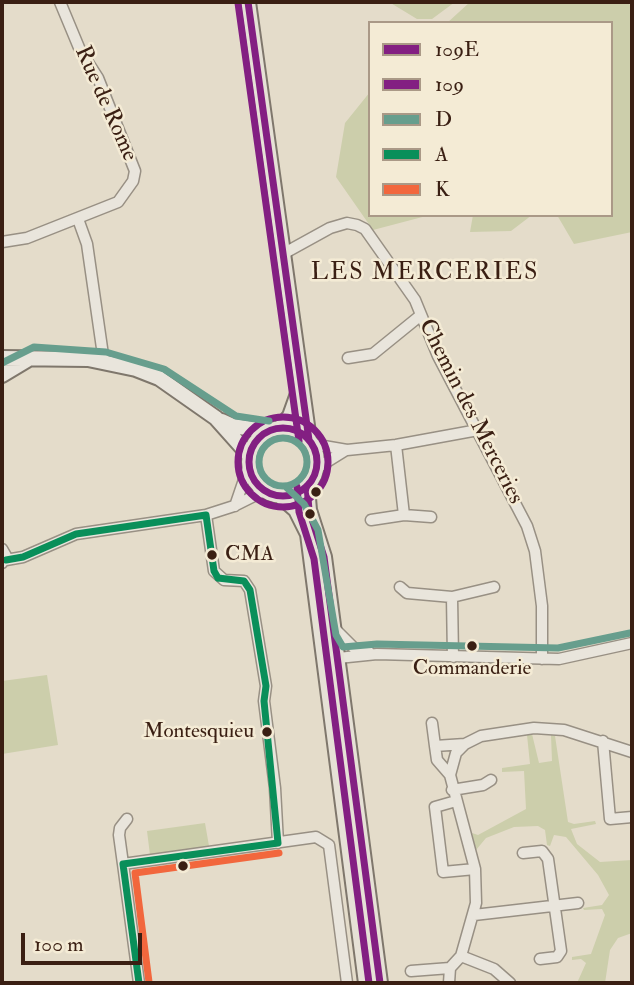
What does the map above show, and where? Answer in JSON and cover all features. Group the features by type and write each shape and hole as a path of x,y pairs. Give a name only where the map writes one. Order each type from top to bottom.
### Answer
{"main road":[{"path":"248,2 282,255 317,468 307,486 295,495 280,496 264,491 251,475 249,460 259,437 290,416 301,383"},
{"path":"274,429 295,430 311,442"},
{"path":"307,486 309,510 324,557 380,983"},
{"path":"280,496 296,510 308,534 366,983"}],"street":[{"name":"Rue de Rome","path":"2,242 27,238 118,202 127,193 135,171 98,78 80,50 60,2"},
{"path":"78,219 89,255 104,362"},
{"name":"Chemin des Merceries","path":"282,255 330,228 347,223 357,225 365,229 415,300 438,356 527,526 535,551 542,606 542,659"},
{"path":"348,358 373,354 421,315"},
{"path":"2,375 35,357"},
{"path":"2,358 35,357 104,362 159,378 216,418 233,426 274,429"},
{"path":"216,418 249,460 234,506"},
{"path":"311,442 347,450 396,445 478,430"},
{"path":"396,445 404,515"},
{"path":"317,468 347,450"},
{"path":"4,556 29,554 76,534 206,515 234,506 264,491"},
{"path":"206,515 214,571 224,580 244,580 250,590 266,686 264,701 275,788 278,844"},
{"path":"371,520 404,515 431,517"},
{"path":"314,573 326,639 338,657 377,654 559,659 632,643"},
{"path":"400,587 407,593 452,597 494,587"},
{"path":"452,597 453,657"},
{"path":"334,628 354,648 377,654"},
{"path":"432,723 437,760 450,775"},
{"path":"449,983 450,968 461,956 474,915 475,869 450,775 456,753 465,744 481,736 534,728 564,730 632,752"},
{"path":"603,741 610,820 632,817"},
{"path":"435,746 465,744"},
{"path":"452,790 483,785 491,780"},
{"path":"456,801 435,807 443,872 475,869"},
{"path":"127,819 120,828 119,835 139,983"},
{"path":"123,864 317,837 324,839 328,845 347,983"},
{"path":"523,853 546,853 560,955 540,960"},
{"path":"474,915 578,903"},
{"path":"461,956 494,969 510,983"},
{"path":"411,971 450,968"}],"green space":[{"path":"389,2 455,2 432,19 417,19"},
{"path":"470,2 628,2 632,8 632,232 574,244 558,217 613,217 613,21 449,21"},
{"path":"368,94 368,217 422,217 373,230 336,177 345,123"},
{"path":"473,217 529,217 511,231 470,232"},
{"path":"47,675 58,745 2,754 2,681"},
{"path":"532,734 539,763 552,761 551,735 555,736 568,822 574,824 595,821 596,824 571,829 577,844 600,862 632,860 632,933 618,938 610,950 605,983 577,983 586,963 581,959 572,960 572,957 591,954 605,915 602,909 583,908 602,905 609,895 598,875 566,837 554,835 550,846 547,845 545,830 538,826 514,827 486,838 476,850 472,833 478,835 526,809 524,771 502,772 502,768 530,764 527,735"},
{"path":"205,823 209,846 150,855 147,831"}],"transit line":[{"name":"109E","path":"248,2 309,440"},
{"name":"109","path":"238,3 299,441"},
{"name":"D","path":"2,363 34,347 106,352 164,369 236,416 269,421"},
{"name":"109","path":"283,417 300,421 315,430 324,445 328,462 324,479 315,494 300,503 283,507 266,503 251,494 242,479 238,462 242,445 251,430 266,421 283,417"},
{"name":"109E","path":"290,428 311,443 317,455 317,462 315,475 307,486 290,496 276,496 259,486 251,475 249,455 259,438 270,430 290,428"},
{"name":"D","path":"283,438 300,445 307,462 300,479 283,486 266,479 259,462 266,445 283,438"},
{"name":"109E","path":"307,486 309,510 324,557 380,983"},
{"name":"109","path":"297,487 299,512 314,559 369,983"},
{"name":"D","path":"287,488 304,504 318,530 336,635 343,647 377,644 558,648 630,633"},
{"name":"A","path":"206,515 214,571 218,578"},
{"name":"A","path":"6,560 23,557 76,534 206,515"},
{"name":"A","path":"218,578 244,581 250,590 266,686 264,701 278,843"},
{"name":"A","path":"139,983 123,864 278,843"},
{"name":"K","path":"149,982 135,873 279,853"}],"place":[{"name":"CMA","path":"212,555"},
{"name":"Commanderie","path":"472,646"},
{"name":"Montesquieu","path":"267,732"}],"district":[{"name":"LES MERCERIES","path":"425,274"}]}
